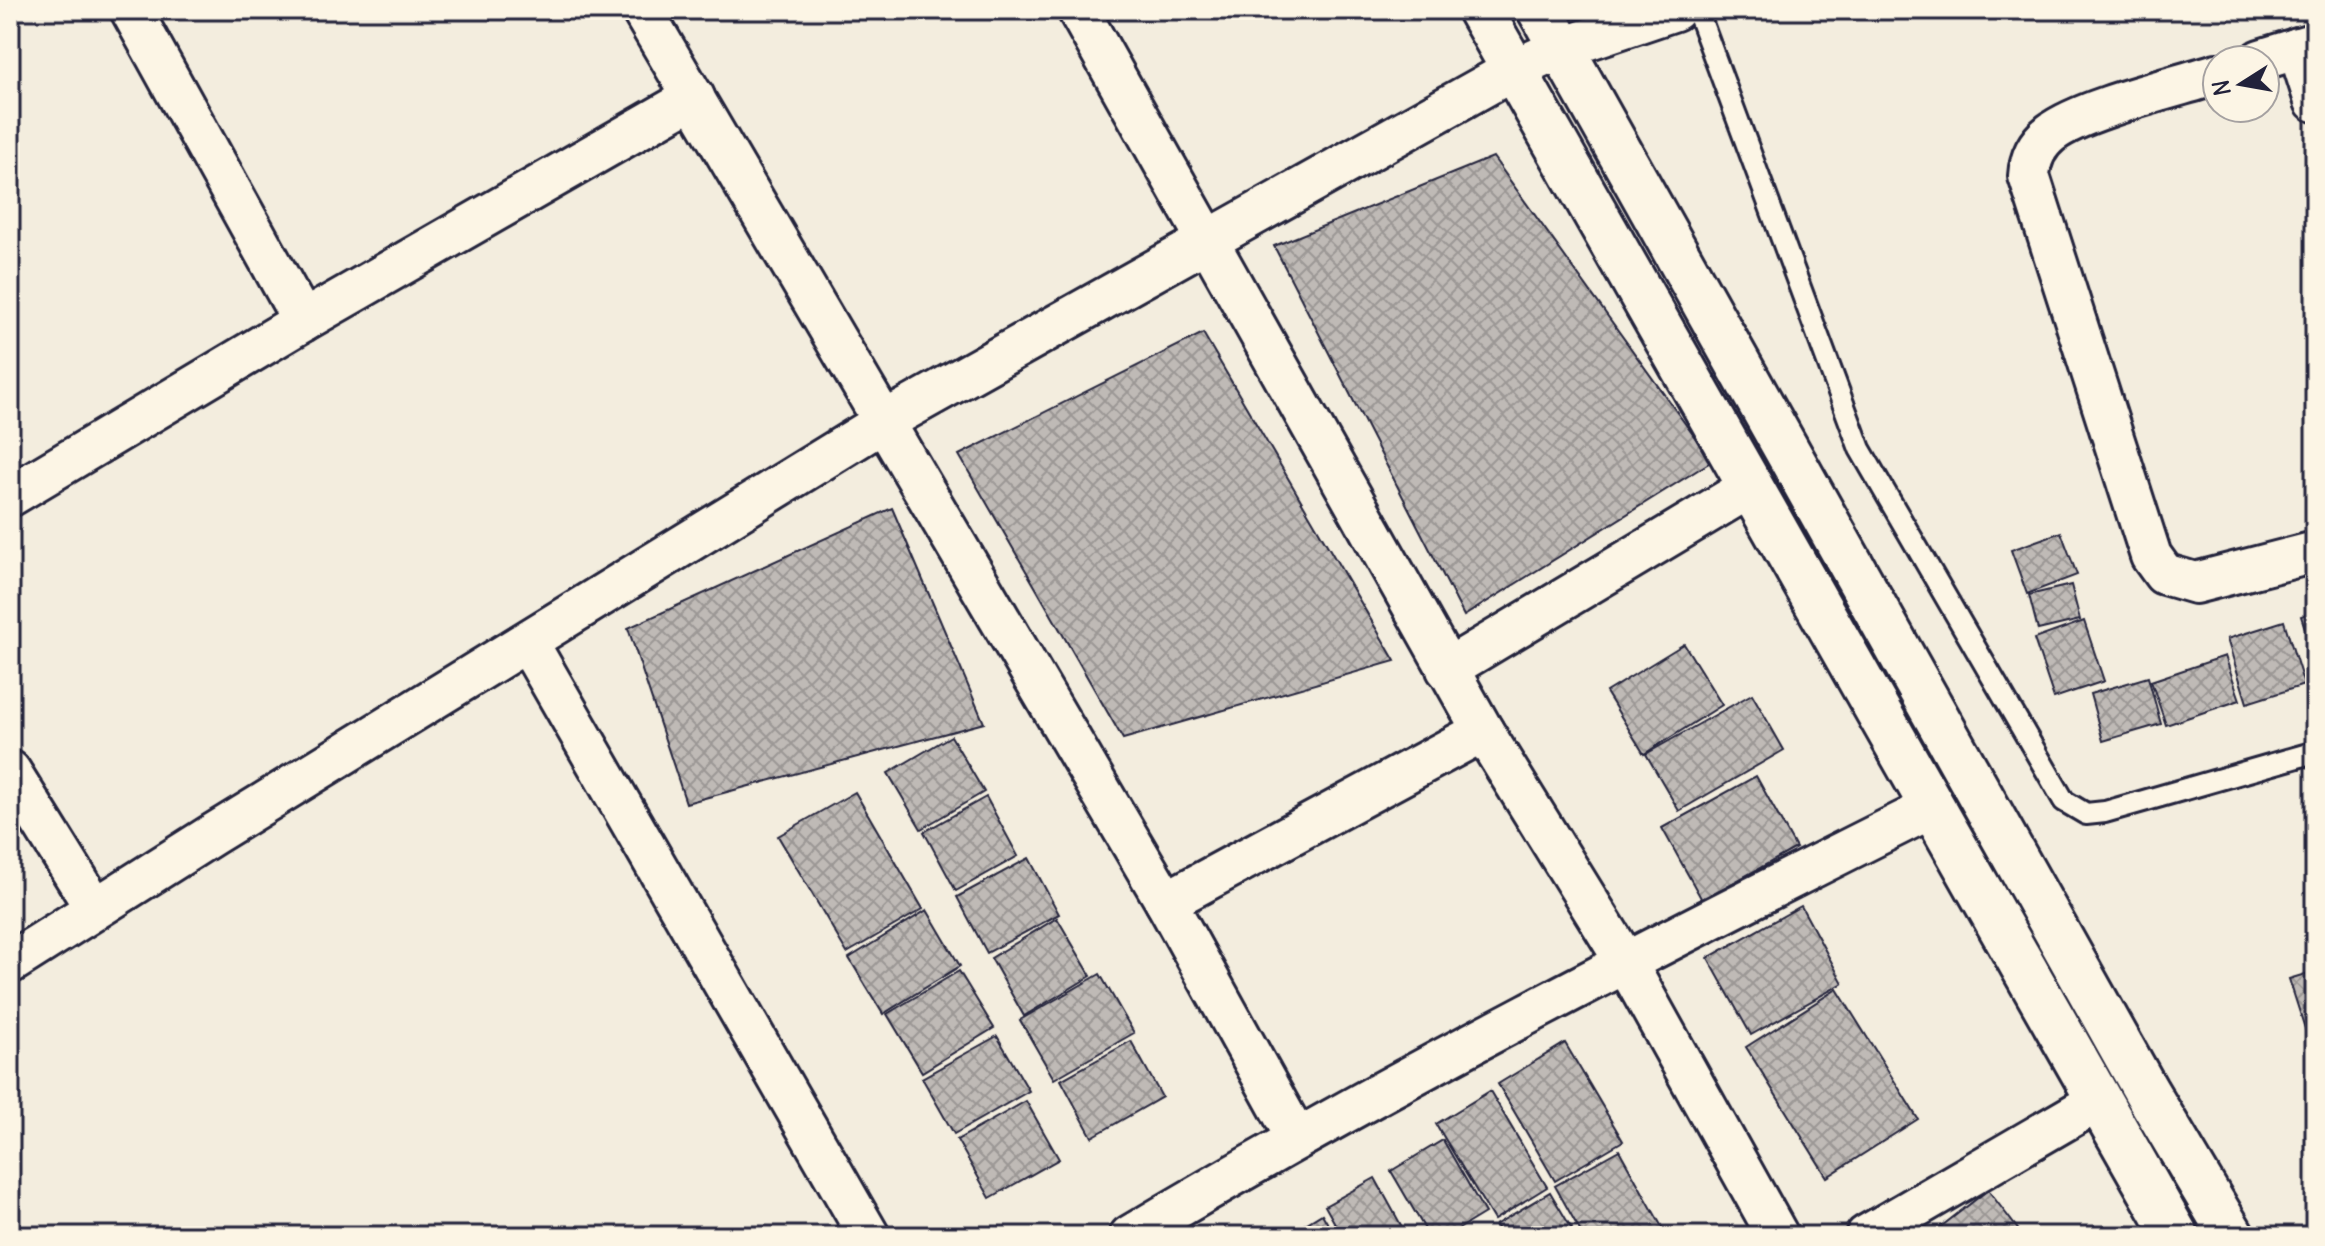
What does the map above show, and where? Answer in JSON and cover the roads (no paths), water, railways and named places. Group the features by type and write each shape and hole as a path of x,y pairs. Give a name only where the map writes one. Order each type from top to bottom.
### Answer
{"street":[{"path":"131,10 303,321"},
{"path":"642,10 1166,902 1296,1137"},
{"path":"1078,10 1209,239 1447,669 1625,961 1778,1236"},
{"path":"1480,10 2176,1236"},
{"path":"1540,10 2139,1077 2232,1236"},
{"path":"10,963 885,421 1515,69 1562,48 1675,10"},
{"path":"2281,53 2307,45 2315,101"},
{"path":"2201,79 2080,118 2051,133 2030,161 2029,176 2151,556 2164,574 2195,583 2315,552"},
{"path":"10,496 303,321 694,97"},
{"path":"1447,669 1752,486"},
{"path":"528,643 869,1236"},
{"path":"1166,902 1483,731"},
{"path":"10,771 95,908"},
{"path":"1130,1236 1296,1137 1625,961 1933,807"},
{"path":"1866,1236 2098,1101"}],"lane":[{"path":"1697,10 1860,449 2064,801 2086,814 2105,812 2315,752"}]}
